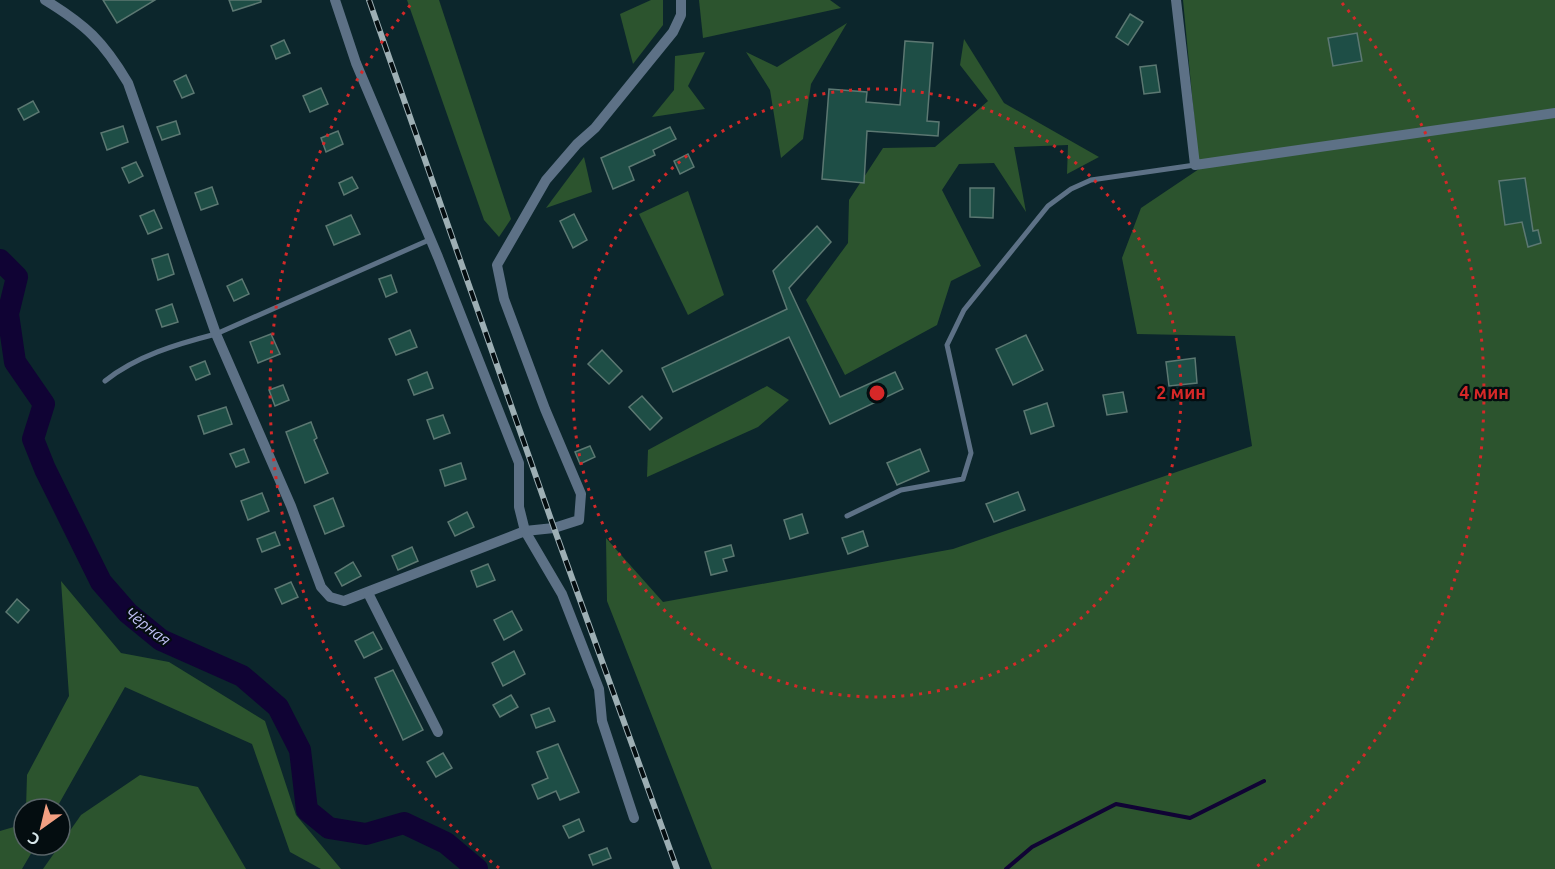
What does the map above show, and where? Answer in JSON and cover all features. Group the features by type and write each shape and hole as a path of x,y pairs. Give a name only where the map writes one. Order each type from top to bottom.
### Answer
{"street":[{"path":"45,0 81,22 111,55 128,83 216,334 291,506 321,587 330,597 344,601 525,531 554,528 579,520 581,494 545,409 504,298 497,266 546,180 577,144 595,128 673,32 681,15 681,0"},
{"path":"335,0 356,63 438,257 519,463 519,507 525,531 562,594 599,689 602,721 634,818"},
{"path":"1176,0 1195,165 1555,113"},
{"path":"368,593 438,732"}],"lane":[{"path":"847,516 901,490 963,479 971,453 947,345 964,310 1048,206 1071,189 1091,180 1195,165"},
{"path":"105,381 122,367 184,342 216,334 429,240"}],"green space":[{"path":"407,0 439,0 511,219 499,237 484,220"},
{"path":"651,0 663,0 663,25 633,64 620,14"},
{"path":"699,0 830,0 841,8 703,38"},
{"path":"1183,0 1555,0 1555,869 712,869 607,601 606,538 663,602 953,549 1252,446 1235,336 1137,334 1122,258 1141,208 1199,169"},
{"path":"847,23 811,84 803,139 781,158 770,90 746,52 777,67"},
{"path":"964,39 1004,103 1099,157 1067,174 1068,145 1014,147 1026,212 994,163 959,164 942,190 981,266 951,281 937,325 845,375 806,300 848,243 849,200 883,148 935,147 988,101 960,65"},
{"path":"705,52 688,86 705,109 652,117 674,90 675,56"},
{"path":"584,157 592,192 546,208"},
{"path":"688,191 724,295 688,315 639,214"},
{"path":"767,386 789,400 758,427 647,477 648,450"},
{"path":"61,581 121,653 169,662 265,721 296,815 341,869 321,869 290,852 252,744 125,687 63,797 26,797 27,775 69,696"},
{"path":"140,775 198,787 246,869 43,869 51,857 72,857 72,828 81,815"},
{"path":"12,828 12,857 29,857 22,869 0,869 0,831"}],"building":[{"path":"103,0 155,0 117,23"},
{"path":"229,0 261,0 261,2 233,11"},
{"path":"1130,14 1143,22 1128,45 1116,37"},
{"path":"1357,33 1362,61 1333,66 1328,38"},
{"path":"284,40 290,53 276,59 271,46"},
{"path":"905,41 933,43 927,121 939,122 938,136 867,131 864,183 822,179 829,89 867,92 866,102 900,105"},
{"path":"1156,65 1160,92 1144,94 1140,67"},
{"path":"186,75 194,93 182,98 174,81"},
{"path":"321,88 328,104 310,112 303,96"},
{"path":"33,101 39,112 24,120 18,109"},
{"path":"176,121 180,134 162,140 157,127"},
{"path":"123,126 128,142 107,150 101,133"},
{"path":"670,127 676,139 653,150 655,155 629,167 634,180 613,189 601,158"},
{"path":"338,131 343,144 326,152 321,138"},
{"path":"688,154 694,167 680,174 674,161"},
{"path":"136,162 143,176 129,183 122,168"},
{"path":"352,177 358,188 344,195 339,183"},
{"path":"1525,178 1533,231 1538,230 1541,243 1528,247 1522,222 1505,225 1499,181"},
{"path":"212,187 218,204 201,210 195,193"},
{"path":"970,188 994,188 993,218 970,217"},
{"path":"154,210 162,228 148,234 140,216"},
{"path":"574,214 587,240 573,248 560,221"},
{"path":"351,215 360,234 334,245 326,226"},
{"path":"817,226 831,242 789,288 840,397 895,372 903,389 830,424 789,337 673,392 662,368 787,309 773,271"},
{"path":"168,254 174,274 158,280 152,259"},
{"path":"391,275 397,292 386,297 379,279"},
{"path":"242,279 249,294 234,301 227,286"},
{"path":"172,304 178,322 162,327 156,310"},
{"path":"410,330 417,347 396,355 389,339"},
{"path":"271,334 280,354 258,363 250,342"},
{"path":"1026,335 1043,370 1013,385 996,349"},
{"path":"602,350 622,371 609,384 588,364"},
{"path":"1195,358 1197,383 1169,386 1166,362"},
{"path":"205,361 210,374 196,380 190,367"},
{"path":"427,372 433,388 414,395 408,380"},
{"path":"283,385 289,400 275,406 269,390"},
{"path":"1123,392 1127,412 1107,415 1103,395"},
{"path":"642,396 662,418 650,430 629,407"},
{"path":"1047,403 1054,426 1031,434 1024,411"},
{"path":"226,407 232,424 204,434 198,416"},
{"path":"443,415 450,433 434,439 427,420"},
{"path":"311,422 317,438 314,440 328,473 305,483 286,432"},
{"path":"590,446 595,457 580,464 575,452"},
{"path":"244,449 249,462 236,467 230,454"},
{"path":"920,449 929,471 897,485 887,463"},
{"path":"461,463 466,479 445,486 440,470"},
{"path":"1018,492 1025,510 994,522 986,504"},
{"path":"262,493 269,511 248,520 241,501"},
{"path":"333,498 344,526 325,534 314,506"},
{"path":"467,512 474,527 455,536 448,522"},
{"path":"802,514 808,533 790,539 784,520"},
{"path":"863,531 868,546 848,554 842,538"},
{"path":"275,532 280,545 262,552 257,539"},
{"path":"731,545 734,556 723,559 727,571 711,575 705,552"},
{"path":"412,547 418,561 398,570 392,556"},
{"path":"353,562 361,576 342,586 335,573"},
{"path":"488,564 495,580 477,587 471,571"},
{"path":"291,582 298,597 282,604 275,589"},
{"path":"17,599 29,610 18,623 6,612"},
{"path":"512,611 522,630 504,640 494,620"},
{"path":"373,632 382,649 364,658 355,641"},
{"path":"514,651 525,674 503,686 492,663"},
{"path":"393,670 423,730 403,740 375,678"},
{"path":"511,695 518,707 500,717 493,705"},
{"path":"549,708 555,721 536,728 531,715"},
{"path":"558,744 579,792 560,800 556,791 538,799 532,785 548,778 537,752"},
{"path":"443,753 452,768 436,777 427,762"},
{"path":"579,819 584,831 569,838 563,826"},
{"path":"607,848 611,858 593,865 589,855"}],"waterway":[{"name":"Чёрная","path":"0,260 17,277 8,314 15,362 44,404 33,439 45,469 101,582 128,613 161,640 242,676 278,707 300,750 307,810 329,828 366,834 404,823 446,843 477,869"},
{"path":"1006,869 1032,847 1116,804 1190,818 1264,781"}],"railway":[{"path":"369,0 554,528 677,869"}]}
